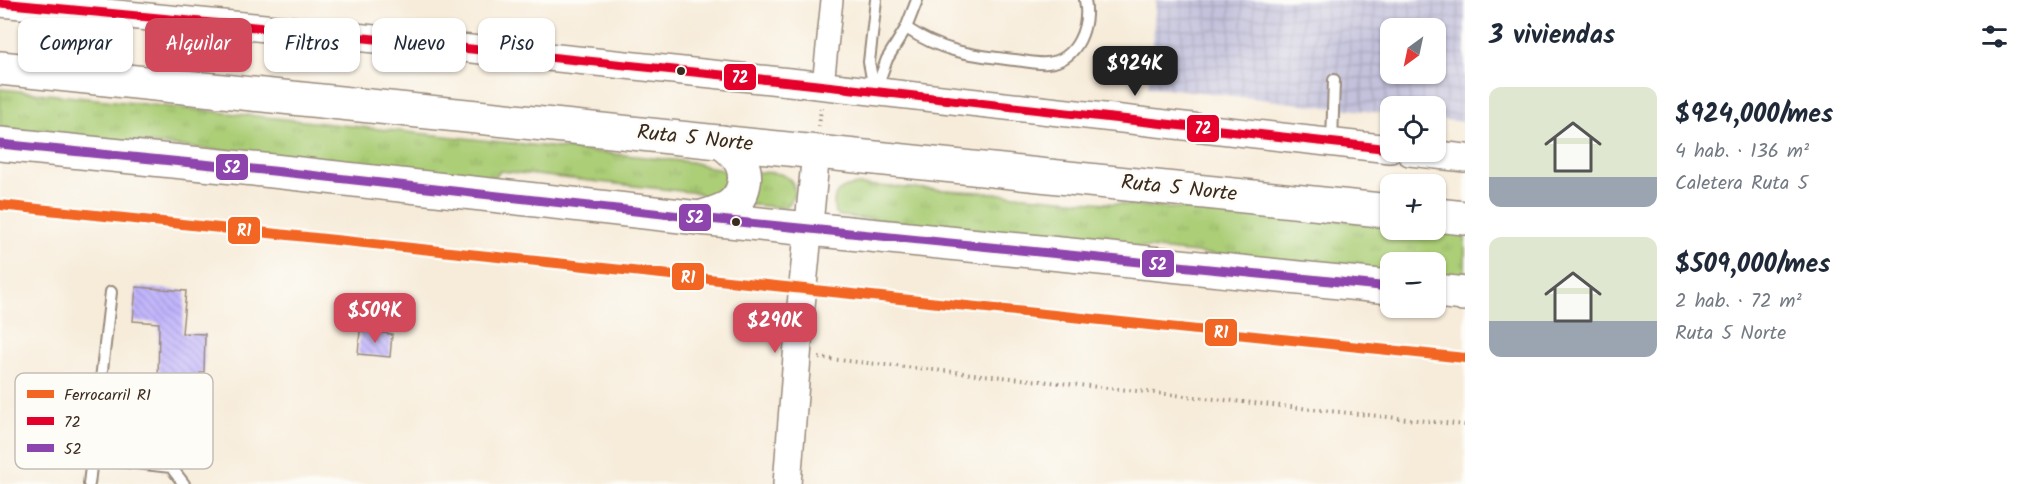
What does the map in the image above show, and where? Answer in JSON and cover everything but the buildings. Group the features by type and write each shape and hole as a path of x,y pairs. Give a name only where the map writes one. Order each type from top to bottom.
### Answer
{"highway":[{"name":"Ruta 5 Norte","path":"0,68 1380,209"},
{"path":"699,218 732,205 742,192 745,183 744,168 736,154 722,142"},
{"path":"0,144 273,171 699,218 1380,285"},
{"path":"1446,216 1465,218"},
{"path":"1446,292 1465,294"}],"street":[{"path":"823,85 832,0"},
{"path":"8,2 823,85 875,93 1380,148"},
{"path":"787,484 816,152"},
{"path":"1446,156 1465,158"}],"lane":[{"path":"875,93 869,62 876,0"},
{"path":"875,93 887,59 906,28 917,0"},
{"path":"906,28 931,43 959,53 1047,63 1065,55 1079,41 1087,22 1085,0"},
{"path":"1332,142 1335,80"},
{"path":"102,373 111,292"},
{"path":"89,484 91,469"},
{"path":"173,469 184,484"}],"path":[{"path":"816,152 823,85"},
{"path":"797,355 1465,425"}],"shaded area":[{"path":"1156,0 1465,0 1465,122 1446,120 1446,96 1380,96 1380,113 1148,86"}],"green space":[{"path":"0,89 691,162 725,171 728,174 729,187 718,195 705,198 699,193 500,171 496,177 0,129"},
{"path":"755,172 780,174 790,180 794,194 785,208 746,204"},
{"path":"859,185 979,192 1380,224 1380,240 1446,240 1446,231 1465,233 1465,282 1446,279 1446,252 1380,252 1380,272 840,216 835,213 834,200 838,192 847,187"}],"rail line":[{"name":"R1","path":"0,205 1465,358"}],"transit line":[{"name":"72","path":"0,3 799,83 1380,148"},
{"name":"52","path":"0,144 273,171 699,218 1380,286"}]}
